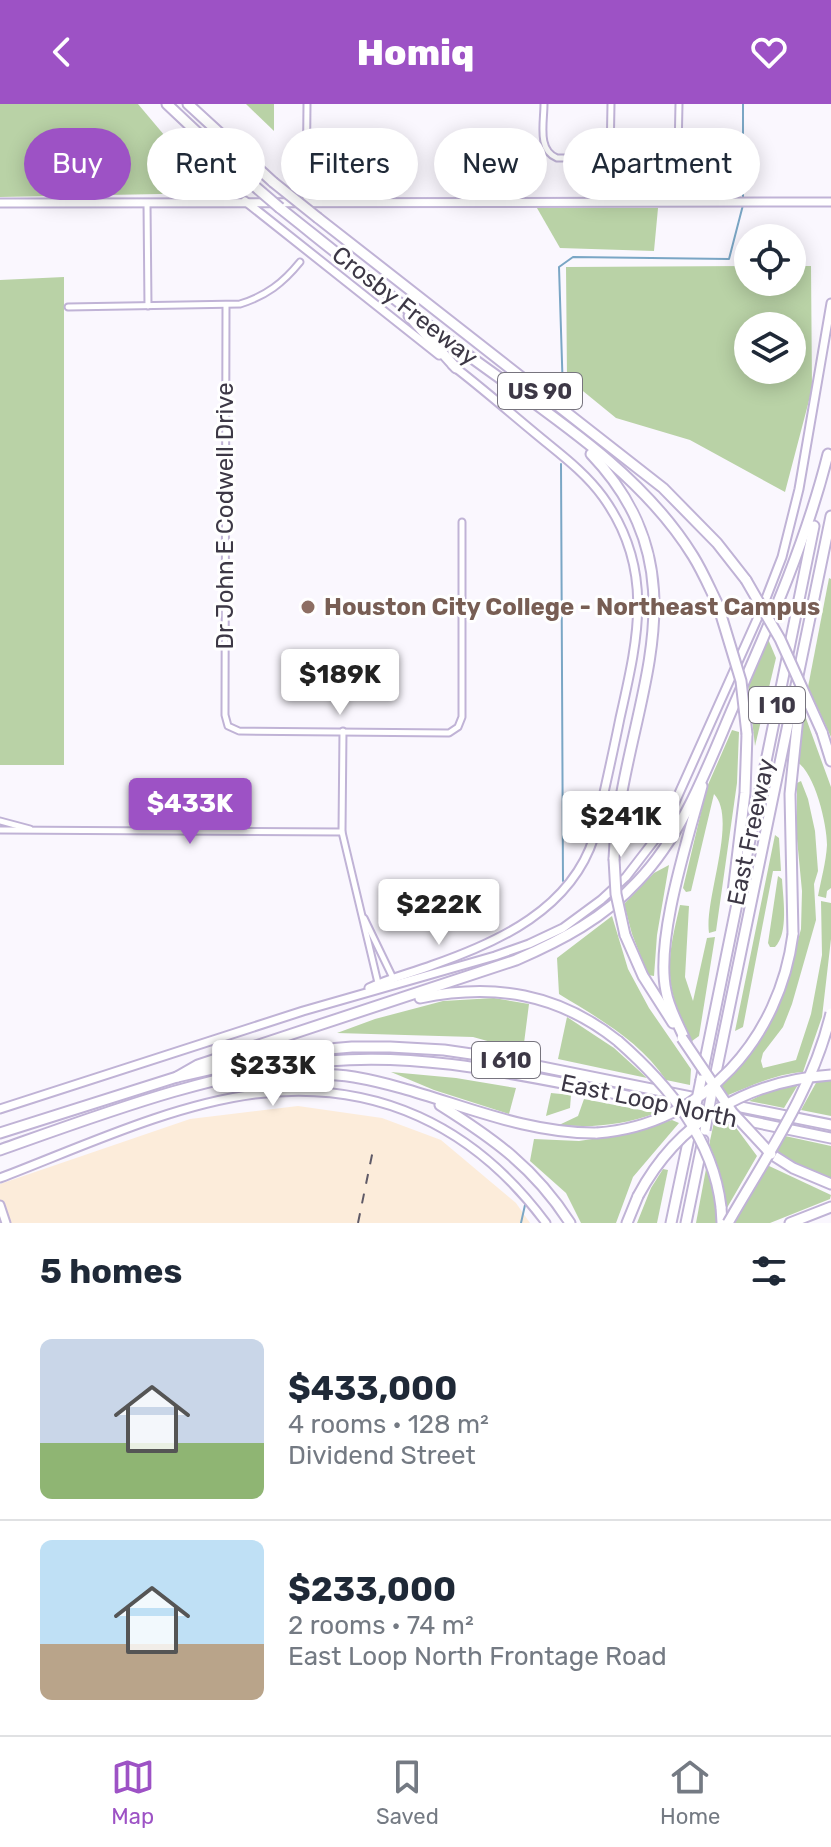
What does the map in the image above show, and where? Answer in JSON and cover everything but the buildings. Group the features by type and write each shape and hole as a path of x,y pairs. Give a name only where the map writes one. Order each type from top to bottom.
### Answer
{"highway":[{"name":"Crosby Freeway","path":"167,104 295,220 630,480 692,554 718,605 738,667 747,734 745,793 726,955"},
{"name":"Crosby Freeway","path":"188,104 273,182 663,488 717,543 746,580 774,628 830,755"},
{"path":"393,299 456,368"},
{"path":"560,423 593,456 630,504 646,542 655,590 651,652 619,804 614,859 616,894 625,935 643,976 744,1127 771,1154 793,1168 831,1184"},
{"name":"East Freeway","path":"671,1223 831,441"},
{"path":"177,1077 198,1065 516,960 592,922 626,894 658,858 674,833 712,756 807,529 828,454"},
{"name":"East Freeway","path":"686,1223 831,516"},
{"path":"208,1084 294,1075 353,1077 547,1130 597,1133 635,1126 694,1101 727,1074 752,1045 776,1002 786,975 793,934 790,794 807,633"},
{"path":"684,1040 666,991 663,957 680,870 712,756"},
{"path":"393,1002 466,991 495,991 531,997 578,1015 618,1041 649,1070 686,1115 712,1166 722,1223"},
{"path":"728,1223 802,1095 823,1043 831,1013"},
{"name":"East Loop North","path":"0,1133 177,1077 283,1053 390,1047 492,1057 831,1125"},
{"name":"East Loop North","path":"2,1149 208,1084 290,1065 380,1059 441,1062 506,1072 831,1138"},
{"path":"627,1223 638,1196 667,1150 684,1132 710,1114 770,1087 831,1075"},
{"path":"430,1099 488,1135 526,1166 570,1223"},
{"path":"790,1223 831,1207"}],"main road":[{"path":"245,201 575,467 602,496 626,540 636,571 640,613 633,659 588,856 570,882 549,904 509,934 474,950 378,983 349,997"},
{"path":"0,203 831,202"},
{"path":"0,1109 349,997 495,956 563,928 589,911 626,877 663,829 782,557 799,489 831,303"},
{"path":"0,1178 133,1127 205,1105 253,1094 321,1093 362,1098 437,1124 464,1141 498,1170 546,1223"},
{"path":"0,1205 6,1223"}],"street":[{"path":"306,202 307,104"},
{"path":"544,104 544,147 557,158 563,158"},
{"path":"611,104 611,128"},
{"path":"679,104 679,128"},
{"path":"147,203 148,306"},
{"path":"68,307 226,306 265,294 279,285 300,262"},
{"name":"Dr John E Codwell Drive","path":"226,306 225,715 228,726 239,731 343,731"},
{"path":"378,983 342,832 343,731 449,733 458,727 462,717 462,522"},
{"path":"0,821 39,832"},
{"path":"0,830 342,832"},
{"path":"364,918 393,978"},
{"path":"370,949 378,946"}],"shaded area":[{"path":"298,1106 382,1118 441,1140 516,1203 530,1223 0,1223 0,1184 190,1119"}],"green space":[{"path":"0,104 138,104 158,128 147,128 147,194 131,195 131,128 24,128 24,197 0,197"},
{"path":"246,104 274,104 274,131"},
{"path":"537,208 658,208 654,251 560,248"},
{"path":"734,266 734,296 806,296 806,266 811,266 812,389 785,492 690,440 616,418 567,378 566,267"},
{"path":"64,277 64,765 0,765 0,280"},
{"path":"831,579 831,737 808,687"},
{"path":"768,639 776,658 755,746 748,684"},
{"path":"803,710 831,787 831,888 826,898 818,896 827,845 825,825 814,788 797,762"},
{"path":"732,730 739,732 737,783 716,931 709,933 723,821 714,794 691,891 686,892 683,888 707,787"},
{"path":"801,781 815,831 818,871 814,884 816,920 792,1004 783,1027 763,1053 763,1068 796,1060 811,1014 822,955 821,901 831,903 831,939 822,1017 803,1072 773,1078 726,1096 720,1088 721,1084 750,1054 783,995 801,929 797,783"},
{"path":"775,835 779,838 781,871 773,871 743,1027 735,1031"},
{"path":"669,865 657,935 654,976 648,975 624,904 654,873"},
{"path":"778,876 782,879 784,924 779,941 775,947 770,947 768,943"},
{"path":"680,905 689,906 685,977 693,1001 707,938 715,937 699,1036 692,1041 676,1005 670,974 672,943"},
{"path":"612,916 628,969 649,1008 691,1069 690,1085 666,1080 631,1042 559,994 557,958"},
{"path":"494,998 529,1004 523,1051 473,1037 337,1033 375,1019 443,1001"},
{"path":"567,1017 614,1048 647,1078 558,1059"},
{"path":"391,1072 516,1088 509,1114 434,1090"},
{"path":"831,1080 831,1116 801,1110 817,1081"},
{"path":"799,1083 784,1108 749,1101 780,1086"},
{"path":"551,1093 571,1095 570,1108 546,1116"},
{"path":"584,1099 656,1113 608,1125 559,1125 578,1116"},
{"path":"672,1120 679,1123 633,1177 616,1223 581,1223 566,1193 530,1161 534,1139 579,1141 618,1135"},
{"path":"714,1122 734,1125 757,1156 724,1213 720,1177 708,1150"},
{"path":"785,1136 831,1146 831,1179 792,1162 776,1150"},
{"path":"767,1165 831,1195 830,1199 770,1223 734,1223"},
{"path":"663,1169 668,1170 657,1223 637,1223 651,1188"},
{"path":"706,1169 714,1189 718,1223 696,1223"}],"waterway":[{"path":"743,104 743,128"},
{"path":"563,394 559,267 573,257 729,259 743,205"},
{"path":"561,464 563,881"},
{"path":"521,1223 525,1205"}],"railway":[{"path":"358,1223 373,1150"}],"place":[{"name":"Houston City College - Northeast Campus","path":"308,607"}]}
